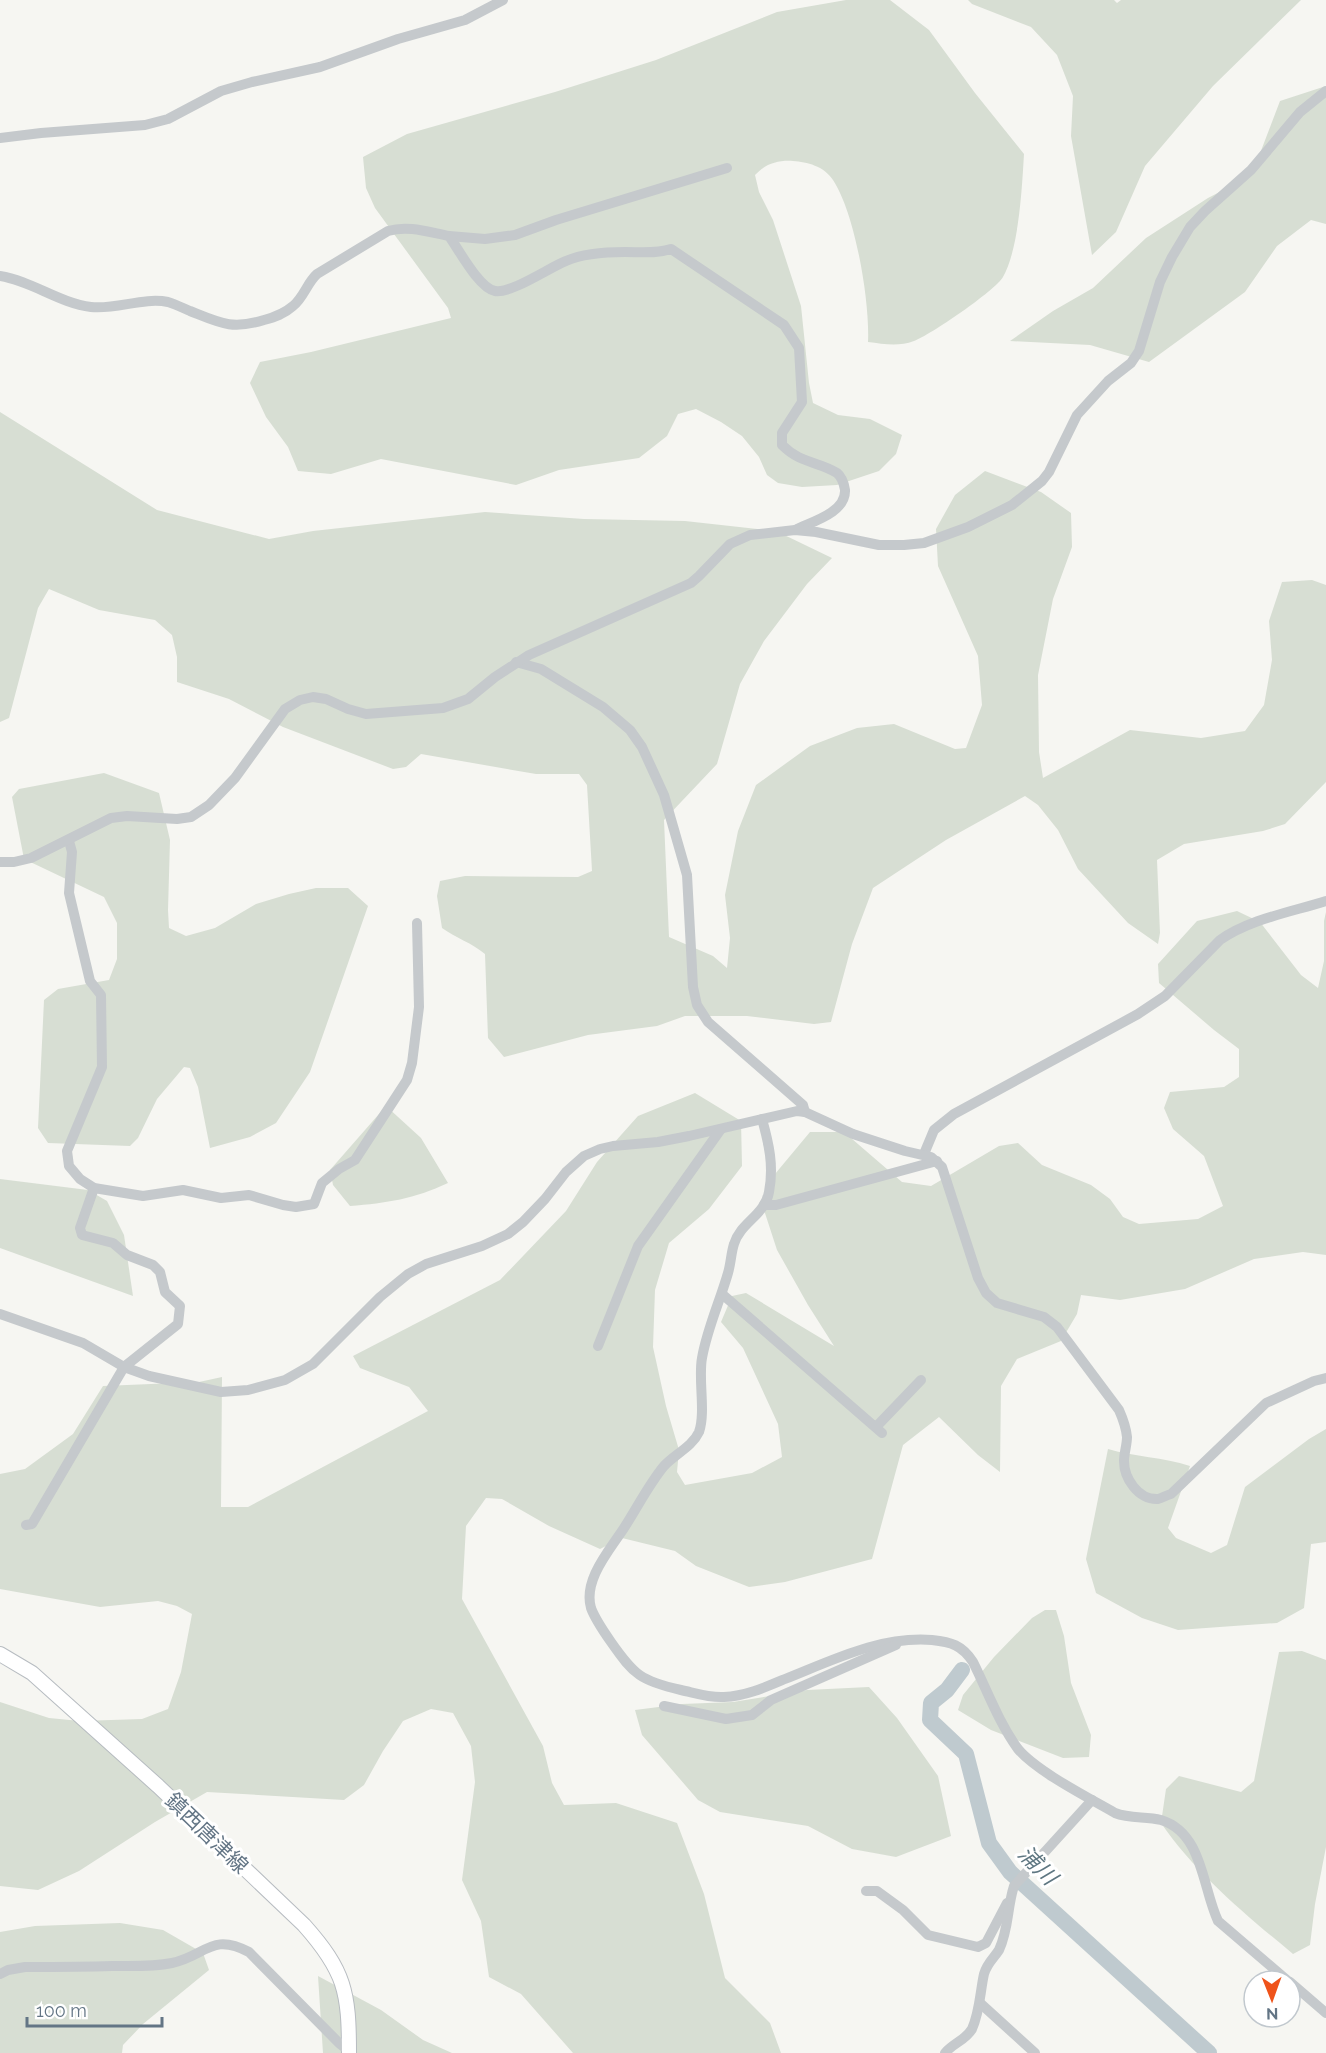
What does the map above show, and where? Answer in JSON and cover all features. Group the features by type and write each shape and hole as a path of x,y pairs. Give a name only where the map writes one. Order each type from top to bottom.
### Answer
{"main road":[{"name":"鎮西唐津線","path":"0,1654 32,1673 158,1786 304,1925 324,1948 337,1969 349,2012 349,2052"}],"street":[{"path":"0,138 145,125 168,119 221,91 320,67 398,39 465,20 503,0"},
{"path":"0,862 31,858 111,818 127,816 177,819 190,817 209,805 235,778 285,709 300,700 313,697 326,699 348,710 366,714 444,708 468,699 529,654 690,583 730,544 750,535 795,530 879,545 924,543 968,527 1012,506 1035,487 1048,472 1077,416 1108,381 1131,363 1139,351 1160,282 1190,227 1251,170 1300,112 1326,92"},
{"path":"0,276 33,285 75,304 94,308 169,302 228,325 247,325 278,316 292,307 302,297 317,274 388,231 398,228 485,239 515,235 556,220 727,168"},
{"path":"449,236 485,288 497,292 508,290 567,260 582,256 623,252 661,252 671,249 784,325 799,348 802,402 782,433 782,445 792,455 838,474 844,484 845,496 836,510 795,530"},
{"path":"516,662 542,669 603,707 630,730 642,747 664,795 687,875 693,987 697,1005 708,1022 803,1106 805,1112"},
{"path":"69,840 72,852 69,893 90,981 101,994 102,1067 67,1151 69,1166 80,1179 94,1188 143,1196 183,1190 221,1198 249,1195 296,1207 314,1203 322,1183 355,1160 406,1080 412,1064 419,1007 417,923"},
{"path":"924,1154 934,1130 954,1114 1138,1014 1165,996 1220,940 1229,934 1243,927 1326,901"},
{"path":"0,1314 83,1343 124,1367 149,1376 221,1392 248,1390 285,1380 313,1364 380,1297 408,1274 426,1264 482,1246 508,1234 524,1222 566,1172 585,1156 613,1146 658,1142 790,1112 805,1112 853,1134 905,1151 924,1154 937,1161 942,1167 978,1278 986,1293 997,1303 1044,1317 1057,1327 1119,1410 1125,1426 1127,1441 1124,1462 1127,1476 1135,1490 1146,1497 1158,1499 1171,1494 1266,1403 1314,1381 1326,1378"},
{"path":"762,1119 770,1149 772,1172 769,1194 756,1217 740,1231 734,1243 729,1270 702,1357 699,1432 690,1445 664,1467 596,1574 590,1585 592,1610 627,1666 637,1675 650,1682 706,1696 742,1695 879,1644 900,1640 947,1642 958,1645 966,1651 973,1662 1010,1737 1020,1751 1037,1766 1115,1814 1160,1820 1173,1825 1182,1832 1197,1856 1218,1921 1274,1969"},
{"path":"598,1347 638,1246 721,1128"},
{"path":"764,1205 776,1205 937,1161"},
{"path":"26,1525 32,1524 124,1367 178,1324 180,1306 165,1292 160,1272 153,1265 127,1255 113,1243 81,1235 80,1228 94,1188"},
{"path":"722,1294 879,1430 921,1380"},
{"path":"664,1706 726,1719 752,1715 771,1700 896,1645 900,1640"},
{"path":"866,1891 878,1891 903,1910 928,1935 978,1947 986,1943 1014,1886 1092,1800"},
{"path":"945,2053 954,2043 966,2038 972,2028 980,2003 984,1973 988,1963 998,1951 1009,1919 1010,1897"},
{"path":"0,1974 25,1967 151,1966 175,1963 213,1945 237,1946 249,1952 349,2052"},
{"path":"1302,1993 1326,2013"},
{"path":"980,2003 1035,2053"}],"shaded area":[{"path":"846,0 890,0 929,30 1024,154 1016,234 1013,251 1003,277 976,302 933,331 914,341 897,344 868,342 864,281 860,258 848,213 829,175 804,162 787,161 767,165 755,175 759,192 773,220 801,306 813,403 838,415 870,419 902,435 896,454 879,471 837,485 802,487 778,483 767,475 759,457 742,436 696,409 678,414 667,436 639,458 559,470 516,485 381,459 331,474 298,471 288,447 266,417 250,383 260,362 451,318 448,308 375,208 366,188 363,157 407,134 555,92 656,60 777,12"},
{"path":"968,0 1114,0 1117,3 1121,0 1301,0 1213,86 1145,166 1116,232 1092,255 1071,136 1073,96 1057,55 1031,27 972,4"},
{"path":"1326,86 1326,224 1311,220 1277,246 1245,292 1149,362 1090,345 1010,341 1053,311 1093,288 1146,238 1208,198 1239,182 1259,156 1280,101"},
{"path":"0,412 157,510 269,539 313,531 485,512 584,519 685,521 776,531 832,558 807,584 764,641 740,684 717,764 664,820 669,937 713,956 727,968 730,938 725,895 738,831 756,785 810,746 857,728 894,724 955,749 966,748 982,705 978,656 938,566 936,529 955,495 985,471 1041,492 1071,513 1072,547 1053,599 1038,675 1039,752 1043,778 1130,730 1201,738 1245,731 1264,705 1272,660 1269,621 1282,582 1312,580 1326,585 1326,782 1285,824 1263,831 1184,844 1157,860 1160,933 1158,944 1128,923 1078,869 1058,830 1038,805 1025,796 946,840 873,888 852,944 831,1022 814,1024 747,1016 685,1016 657,1026 588,1035 504,1057 488,1038 485,954 442,928 437,896 440,881 465,876 578,877 592,871 587,785 579,774 536,774 421,754 406,767 393,769 283,727 229,699 177,682 177,657 172,635 155,620 99,610 49,589 38,608 9,718 0,722"},
{"path":"104,773 159,793 170,840 169,928 186,936 215,928 256,904 316,888 348,888 368,906 310,1072 276,1123 250,1137 210,1148 198,1087 190,1068 184,1067 157,1099 138,1138 130,1146 48,1143 38,1128 44,1000 58,989 109,980 117,959 117,923 104,897 24,859 12,797 19,789"},
{"path":"1237,911 1260,922 1301,975 1318,988 1324,961 1326,912 1326,1255 1303,1252 1254,1259 1185,1289 1120,1300 1081,1295 1077,1314 1061,1341 1017,1359 1001,1386 1000,1472 978,1455 939,1417 903,1445 872,1559 785,1582 749,1587 696,1566 675,1551 622,1538 600,1549 549,1526 502,1499 486,1498 466,1526 462,1599 543,1746 552,1783 564,1805 616,1803 677,1823 704,1894 725,1978 770,2023 781,2053 573,2053 521,1994 489,1977 481,1921 462,1880 475,1782 471,1746 453,1713 431,1709 403,1721 364,1785 344,1800 207,1792 79,1871 38,1890 0,1886 0,1702 49,1718 80,1721 142,1719 168,1709 181,1672 192,1614 177,1606 158,1601 100,1607 0,1589 0,1474 25,1469 73,1434 103,1386 199,1382 222,1377 221,1507 248,1507 428,1411 409,1387 360,1368 353,1356 500,1280 566,1211 597,1162 638,1116 695,1093 741,1121 742,1166 709,1209 669,1243 655,1290 653,1347 666,1406 679,1450 677,1472 685,1485 752,1473 782,1457 778,1424 743,1348 721,1322 732,1296 746,1293 834,1346 777,1250 763,1207 775,1174 810,1132 844,1132 902,1182 931,1186 999,1146 1018,1143 1042,1165 1091,1185 1110,1199 1123,1217 1139,1224 1198,1219 1223,1206 1204,1156 1173,1129 1164,1108 1170,1092 1224,1087 1239,1077 1239,1049 1159,983 1158,964 1197,921"},
{"path":"386,1106 421,1138 448,1183 424,1193 400,1199 350,1206 333,1185 330,1170"},
{"path":"0,1179 88,1190 107,1201 124,1235 133,1296 0,1248"},
{"path":"1326,1429 1326,1542 1311,1544 1304,1608 1277,1623 1178,1630 1142,1618 1096,1593 1086,1559 1108,1449 1190,1466 1168,1528 1176,1538 1211,1553 1227,1545 1245,1487"},
{"path":"1045,1610 1056,1610 1064,1636 1071,1683 1091,1735 1089,1757 1063,1758 991,1730 958,1710 963,1695 994,1657 1032,1618"},
{"path":"1302,1651 1326,1660 1326,1847 1310,1945 1293,1954 1206,1877 1161,1823 1166,1789 1179,1776 1241,1792 1254,1781 1279,1652"},
{"path":"869,1687 897,1718 938,1776 951,1836 896,1857 852,1849 808,1826 720,1812 698,1800 642,1735 635,1710 682,1704 733,1702 807,1690"},
{"path":"120,1923 163,1930 203,1953 209,1970 143,2024 123,2045 122,2053 0,2053 0,1932 35,1926"},
{"path":"318,1976 381,2010 423,2040 452,2053 323,2053"}],"waterway":[{"name":"浦川","path":"962,1670 947,1690 931,1703 930,1720 966,1754 989,1843 1010,1872 1209,2053"}]}
